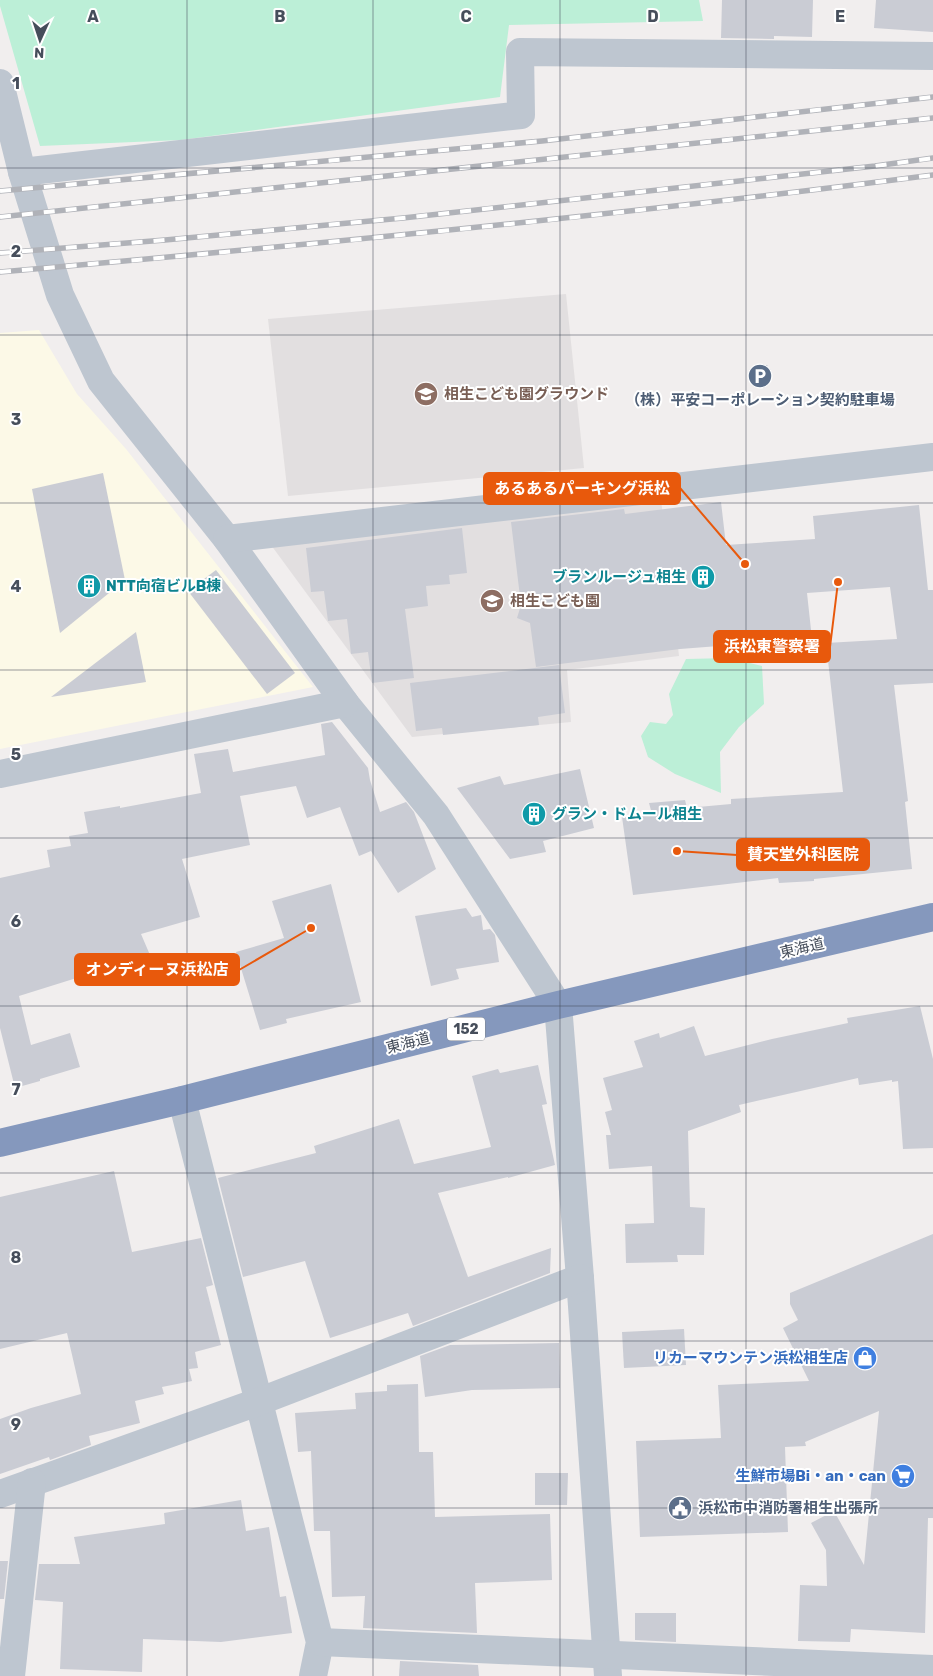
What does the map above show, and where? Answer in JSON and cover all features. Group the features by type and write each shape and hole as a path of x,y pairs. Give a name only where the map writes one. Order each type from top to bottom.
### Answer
{"highway":[{"name":"東海道","path":"0,1143 182,1100 558,1006 933,917"}],"street":[{"path":"22,172 521,115 520,52 933,56"},
{"path":"0,83 22,172 60,294 101,381 227,538 344,703 436,815 558,1006 580,1278 607,1666"},
{"path":"227,538 933,457"},
{"path":"0,774 344,703"},
{"path":"182,1100 320,1642 312,1676"},
{"path":"0,1494 258,1402 580,1278"},
{"path":"11,1676 32,1482"},
{"path":"320,1642 607,1666 933,1669"}],"shaded area":[{"name":"相生こども園グラウンド","path":"566,294 584,468 288,496 268,319"},
{"path":"39,330 77,394 126,449 313,687 0,749 0,333"},
{"name":"相生こども園","path":"661,499 679,656 567,670 571,722 412,737 271,545"}],"green space":[{"path":"0,0 699,0 703,21 509,25 500,97 181,140 40,146 0,6"},
{"path":"729,658 762,666 764,704 739,727 720,752 721,793 675,774 648,757 641,736 650,722 666,724 673,715 669,694 686,659"}],"building":[{"path":"722,0 813,0 812,37 774,36 774,39 721,38"},
{"path":"876,0 933,0 933,32 874,28"},
{"name":"NTT向宿ビルB棟","path":"103,473 125,580 60,633 32,489"},
{"path":"721,502 726,545 815,539 813,516 919,505 928,590 933,590 933,683 894,685 908,801 905,802 912,869 814,879 814,881 779,883 778,878 633,895 622,817 652,814 649,803 685,800 687,808 731,804 731,799 843,792 826,643 897,639 890,587 807,593 812,639 769,644 769,642 680,649 536,667 530,623 517,618 521,605 511,522 624,509 625,514"},
{"path":"462,528 467,573 449,575 450,584 426,586 428,606 405,609 414,678 372,683 368,652 351,654 347,619 328,621 324,591 311,592 306,548"},
{"path":"216,570 295,673 267,694 188,591"},
{"path":"136,632 146,682 51,697"},
{"path":"559,665 565,713 538,717 539,725 443,735 442,728 416,731 410,683"},
{"path":"332,722 368,768 380,812 406,802 414,812 436,869 398,893 371,851 359,856 340,807 307,818 296,786 240,796 250,845 182,859 200,917 141,934 150,955 19,996 31,1045 70,1033 80,1067 15,1088 0,1028 0,878 50,867 47,850 71,846 69,836 88,833 84,812 120,806 120,808 201,793 194,754 228,749 233,772 325,755 321,724"},
{"name":"グラン・ドムール相生","path":"580,769 594,828 543,841 546,852 510,859 457,788 500,776 504,785"},
{"path":"331,884 361,1002 286,1019 287,1023 260,1030 236,952 284,938 272,901"},
{"path":"466,908 472,917 481,915 483,930 490,929 495,935 499,962 456,969 459,979 431,986 415,916"},
{"path":"920,1006 933,1059 933,1148 903,1149 898,1081 892,1082 892,1080 859,1085 858,1078 739,1105 741,1112 688,1131 690,1207 705,1208 704,1255 677,1255 678,1262 626,1263 625,1224 654,1223 652,1166 609,1169 606,1135 611,1135 605,1112 612,1110 603,1078 643,1067 634,1041 659,1033 660,1038 694,1026 705,1056 848,1023 847,1018"},
{"path":"538,1065 547,1104 542,1105 555,1165 508,1178 438,1193 468,1277 551,1248 550,1273 413,1326 408,1313 330,1338 305,1261 243,1277 218,1178 316,1153 314,1146 399,1119 414,1164 491,1147 472,1076 498,1069 500,1073"},
{"path":"114,1171 132,1252 201,1238 213,1285 206,1287 221,1345 195,1352 198,1368 189,1369 192,1381 162,1387 164,1394 135,1401 140,1423 89,1436 91,1445 50,1460 49,1457 0,1474 0,1419 81,1394 67,1333 0,1349 0,1197"},
{"path":"933,1234 933,1518 928,1518 925,1633 851,1629 850,1642 798,1641 800,1585 827,1586 826,1550 811,1523 834,1511 864,1565 879,1411 805,1442 806,1446 785,1447 788,1532 640,1537 636,1441 721,1438 718,1385 809,1381 783,1328 798,1320 790,1304 790,1293"},
{"path":"684,1329 686,1365 624,1368 622,1332"},
{"path":"559,1343 560,1388 472,1390 425,1397 420,1356 450,1345"},
{"path":"418,1384 419,1452 433,1452 435,1517 550,1514 552,1580 475,1583 477,1633 363,1628 365,1596 332,1597 330,1531 314,1531 311,1451 298,1452 295,1413 356,1409 355,1393 387,1391 387,1385"},
{"path":"535,1473 568,1473 567,1505 535,1505"},
{"path":"241,1500 246,1531 269,1527 280,1597 286,1596 292,1633 221,1642 143,1639 142,1672 60,1669 63,1602 35,1600 39,1564 80,1564 74,1537 165,1524 164,1513"},
{"path":"0,1561 8,1561 4,1599 0,1599"},
{"path":"635,1613 676,1613 676,1642 635,1640"},
{"path":"400,1661 478,1665 479,1676 399,1676"}],"railway":[{"path":"0,191 542,141 933,97"},
{"path":"0,217 933,118"},
{"path":"0,253 403,218 933,158"},
{"path":"0,272 467,228 817,190 933,175"}],"place":[{"name":"（株）平安コーポレーション契約駐車場","path":"760,376"},
{"name":"相生こども園グラウンド","path":"426,394"},
{"name":"あるあるパーキング浜松","path":"745,564"},
{"name":"ブランルージュ相生","path":"703,577"},
{"name":"浜松東警察署","path":"838,582"},
{"name":"NTT向宿ビルB棟","path":"89,586"},
{"name":"相生こども園","path":"492,601"},
{"name":"グラン・ドムール相生","path":"534,814"},
{"name":"賛天堂外科医院","path":"677,851"},
{"name":"オンディーヌ浜松店","path":"311,928"},
{"name":"リカーマウンテン浜松相生店","path":"865,1358"},
{"name":"生鮮市場Bi・an・can","path":"903,1476"},
{"name":"浜松市中消防署相生出張所","path":"680,1508"}]}
